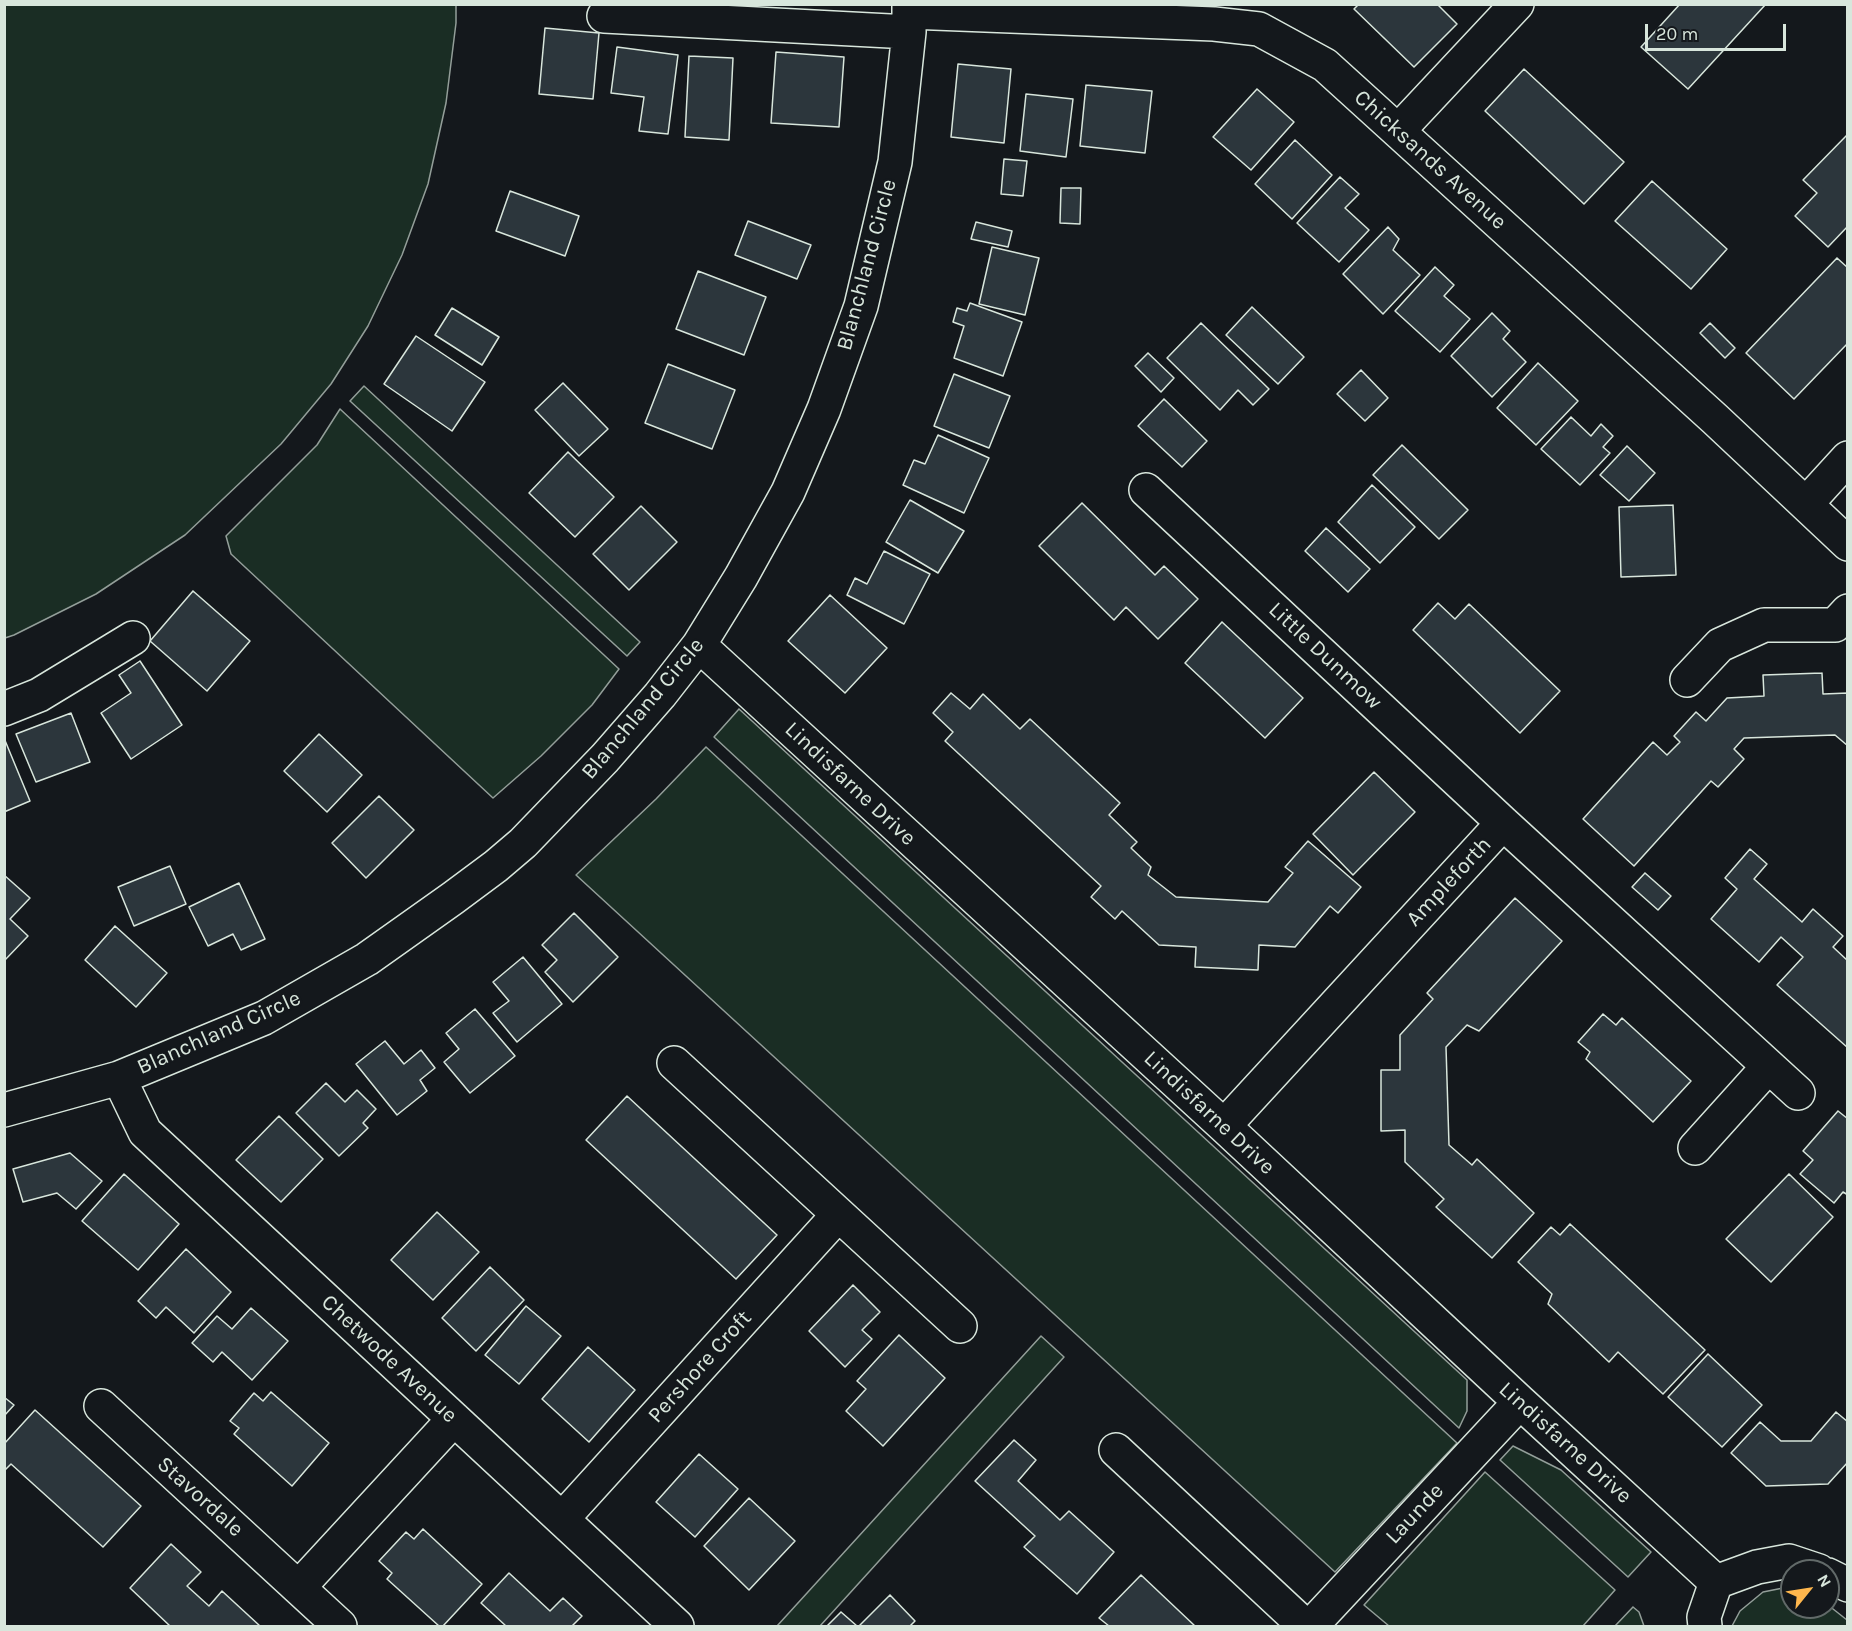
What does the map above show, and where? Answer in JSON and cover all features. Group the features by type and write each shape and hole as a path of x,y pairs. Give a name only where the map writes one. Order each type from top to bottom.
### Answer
{"street":[{"path":"1398,131 1517,4"},
{"name":"Chicksands Avenue","path":"604,16 1214,14 1259,29 1325,65 1848,544"},
{"name":"Blanchland Circle","path":"4,1110 119,1078 264,1018 368,959 496,866 523,843 605,758 660,695 699,645 741,577 788,492 824,408 861,306 895,162 909,16"},
{"path":"1806,504 1848,458"},
{"name":"Little Dunmow","path":"1146,490 1503,823"},
{"path":"1688,680 1720,645 1764,625 1835,625 1848,611"},
{"path":"4,709 39,695 133,638"},
{"name":"Lindisfarne Drive","path":"699,645 1224,1126 1716,1582"},
{"name":"Ampleforth","path":"1224,1126 1503,823 1798,1093"},
{"path":"674,1063 960,1326"},
{"path":"1695,1148 1768,1067"},
{"name":"Chetwode Avenue","path":"119,1078 145,1132 677,1626"},
{"name":"Pershore Croft","path":"562,1519 838,1215"},
{"name":"Launde","path":"1311,1626 1520,1402"},
{"name":"Stavordale","path":"101,1406 340,1626"},
{"path":"299,1587 454,1419"},
{"path":"1116,1450 1305,1626"},
{"path":"1705,1626 1704,1617 1716,1582 1757,1567 1780,1563"}],"green space":[{"path":"5,4 456,5 456,23 446,103 428,184 402,255 368,326 331,384 281,444 185,535 96,594 5,638"},
{"path":"364,386 640,642 627,656 350,401"},
{"path":"340,409 619,669 592,705 541,756 493,798 231,554 226,536 317,445"},
{"path":"739,709 1467,1380 1467,1411 1459,1428 714,737"},
{"path":"706,747 1457,1443 1335,1572 576,875 656,799"},
{"path":"1041,1336 1064,1357 820,1626 777,1626"},
{"path":"1513,1446 1561,1470 1651,1552 1628,1577 1500,1460"},
{"path":"1485,1472 1615,1590 1583,1626 1389,1626 1364,1605"},
{"path":"1780,1589 1780,1619 1840,1619 1840,1614 1847,1620 1847,1626 1732,1626 1740,1611 1763,1592"},
{"path":"1633,1607 1639,1612 1644,1626 1615,1626"}],"building":[{"path":"1359,4 1437,4 1457,24 1414,67 1354,9"},
{"path":"1680,4 1766,4 1688,89 1641,47"},
{"path":"545,28 599,33 593,99 539,94"},
{"path":"617,47 678,55 668,134 639,131 644,97 611,93"},
{"path":"776,52 844,57 839,127 771,123"},
{"path":"689,56 733,58 729,140 685,137"},
{"path":"958,64 1011,69 1004,143 951,137"},
{"path":"1524,69 1624,162 1584,204 1485,111"},
{"path":"1086,85 1152,91 1145,153 1080,146"},
{"path":"1257,89 1294,122 1251,170 1213,137"},
{"path":"1026,94 1073,99 1066,157 1020,151"},
{"path":"1848,134 1848,226 1828,247 1795,216 1817,193 1803,180"},
{"path":"1295,140 1332,175 1292,219 1255,184"},
{"path":"1004,159 1027,161 1023,196 1001,194"},
{"path":"1340,177 1359,194 1345,208 1369,230 1339,262 1297,223"},
{"path":"1652,181 1727,249 1691,289 1615,221"},
{"path":"1061,188 1081,188 1080,224 1060,223"},
{"path":"510,191 579,216 565,256 496,231"},
{"path":"748,221 811,245 797,279 735,255"},
{"path":"976,222 1012,231 1008,247 971,239"},
{"path":"1388,227 1399,239 1393,250 1420,275 1383,314 1343,274"},
{"path":"992,247 1039,258 1025,315 979,304"},
{"path":"1837,258 1848,268 1848,343 1794,399 1746,353"},
{"path":"1435,267 1454,285 1444,296 1470,319 1440,352 1395,311"},
{"path":"698,271 766,297 744,355 676,329"},
{"path":"970,303 1022,322 1003,376 954,358 964,326 953,322 957,308 967,311"},
{"path":"1252,307 1304,357 1278,384 1226,335"},
{"path":"452,308 499,337 482,365 435,335"},
{"path":"1492,313 1510,331 1503,339 1526,362 1492,397 1451,356"},
{"path":"1201,323 1269,389 1253,405 1238,390 1220,410 1167,358"},
{"path":"1710,323 1735,348 1725,358 1700,333"},
{"path":"416,336 485,382 452,431 384,384"},
{"path":"1148,353 1174,378 1161,392 1135,366"},
{"path":"1538,363 1578,401 1536,445 1497,408"},
{"path":"668,364 735,390 712,449 645,423"},
{"path":"1361,370 1388,398 1365,421 1337,394"},
{"path":"954,374 1010,396 989,448 934,426"},
{"path":"563,383 608,429 579,456 535,410"},
{"path":"1164,399 1207,441 1182,467 1138,426"},
{"path":"1571,417 1591,436 1601,424 1613,436 1603,447 1610,453 1580,485 1541,449"},
{"path":"938,435 989,458 964,513 903,485 914,460 925,464"},
{"path":"1402,445 1468,510 1439,539 1373,475"},
{"path":"1627,446 1655,473 1629,501 1600,475"},
{"path":"568,452 614,497 575,537 529,493"},
{"path":"1372,485 1415,527 1380,563 1338,522"},
{"path":"910,500 964,531 938,573 886,542"},
{"path":"1082,503 1155,575 1164,566 1198,599 1158,639 1126,607 1114,620 1039,546"},
{"path":"1673,505 1676,575 1621,577 1619,507"},
{"path":"641,506 677,542 629,590 593,554"},
{"path":"1326,528 1370,569 1348,592 1305,551"},
{"path":"884,551 930,574 904,624 847,595 855,578 867,584"},
{"path":"193,591 250,641 207,691 150,641"},
{"path":"830,595 887,648 845,693 788,641"},
{"path":"1438,603 1455,619 1469,604 1560,691 1520,733 1413,630"},
{"path":"1222,622 1303,698 1265,738 1185,663"},
{"path":"140,661 182,725 131,759 101,713 131,693 119,675"},
{"path":"1822,673 1823,694 1848,693 1848,746 1835,735 1744,738 1734,749 1744,759 1718,787 1711,781 1634,866 1583,819 1653,742 1667,755 1680,742 1674,736 1696,712 1706,721 1727,698 1764,696 1763,675"},
{"path":"951,693 970,709 983,694 1020,729 1030,719 1120,803 1109,815 1137,842 1131,848 1151,867 1148,875 1176,897 1268,902 1293,873 1285,867 1308,841 1361,887 1338,913 1330,906 1295,947 1259,945 1258,970 1195,967 1196,947 1159,945 1122,911 1115,919 1091,897 1101,886 945,741 953,732 933,713"},
{"path":"71,713 90,762 36,782 16,734"},
{"path":"319,734 362,775 327,812 284,771"},
{"path":"4,738 30,801 4,812"},
{"path":"1374,772 1415,812 1353,875 1313,834"},
{"path":"379,796 414,830 366,878 332,843"},
{"path":"1750,849 1767,864 1754,879 1802,922 1813,909 1843,936 1833,947 1848,961 1848,1048 1777,985 1803,957 1781,937 1759,962 1711,919 1737,889 1725,878"},
{"path":"170,866 186,904 134,926 118,887"},
{"path":"1645,873 1671,896 1658,910 1632,887"},
{"path":"4,875 30,898 10,919 28,936 4,961"},
{"path":"239,883 265,939 241,950 233,934 208,946 189,907"},
{"path":"1515,898 1562,941 1479,1031 1467,1025 1446,1047 1449,1145 1472,1165 1477,1159 1534,1213 1492,1258 1436,1207 1444,1199 1405,1162 1405,1130 1381,1131 1381,1070 1400,1070 1400,1035 1433,999 1427,993"},
{"path":"574,913 618,957 573,1002 545,972 557,960 542,945"},
{"path":"115,926 167,973 136,1007 85,960"},
{"path":"523,957 562,1004 517,1042 493,1013 509,1001 493,982"},
{"path":"475,1009 515,1056 470,1093 444,1062 459,1049 446,1033"},
{"path":"1603,1014 1616,1025 1622,1018 1691,1081 1653,1122 1586,1059 1590,1052 1578,1042"},
{"path":"385,1041 404,1064 421,1050 435,1068 420,1080 427,1091 397,1115 356,1064"},
{"path":"326,1083 345,1102 357,1090 376,1109 363,1123 368,1128 339,1156 296,1113"},
{"path":"627,1096 777,1235 736,1279 586,1140"},
{"path":"1838,1111 1848,1119 1848,1195 1843,1192 1834,1203 1800,1174 1813,1160 1803,1151"},
{"path":"279,1116 323,1159 281,1202 236,1160"},
{"path":"70,1153 102,1181 76,1209 57,1193 23,1202 13,1169"},
{"path":"124,1174 179,1224 138,1270 82,1221"},
{"path":"1789,1174 1833,1217 1771,1282 1726,1239"},
{"path":"437,1212 479,1252 433,1300 391,1260"},
{"path":"1570,1224 1705,1350 1663,1394 1618,1352 1609,1362 1548,1304 1552,1294 1518,1262 1551,1227 1560,1235"},
{"path":"186,1249 231,1292 194,1333 166,1307 156,1318 138,1301"},
{"path":"490,1267 524,1300 476,1351 442,1318"},
{"path":"853,1285 880,1312 862,1330 872,1339 845,1367 809,1331"},
{"path":"526,1306 561,1336 519,1384 485,1355"},
{"path":"251,1308 288,1341 252,1380 222,1352 213,1362 192,1343 217,1316 232,1329"},
{"path":"899,1335 945,1378 883,1446 846,1411 866,1389 857,1381"},
{"path":"588,1347 635,1390 589,1442 542,1399"},
{"path":"1708,1354 1762,1405 1722,1447 1668,1397"},
{"path":"271,1392 329,1443 292,1486 234,1434 239,1428 230,1421 254,1393 263,1401"},
{"path":"4,1397 14,1405 4,1416"},
{"path":"35,1410 141,1506 103,1547 11,1464 4,1471 4,1444"},
{"path":"1836,1412 1848,1422 1848,1462 1828,1484 1766,1486 1731,1453 1760,1422 1781,1441 1811,1441"},
{"path":"1014,1440 1036,1460 1018,1481 1060,1520 1069,1511 1114,1552 1077,1594 1024,1547 1035,1536 975,1481"},
{"path":"699,1454 738,1489 695,1537 656,1502"},
{"path":"749,1498 795,1541 749,1590 704,1546"},
{"path":"423,1529 482,1584 443,1626 439,1626 387,1579 392,1573 379,1561 406,1532 414,1539"},
{"path":"171,1544 201,1572 187,1586 209,1606 222,1591 260,1626 170,1626 130,1588"},
{"path":"509,1573 550,1611 563,1598 582,1616 572,1626 506,1626 481,1603"},
{"path":"1141,1575 1195,1626 1109,1626 1099,1618"},
{"path":"890,1595 915,1621 910,1626 859,1626"},
{"path":"841,1612 857,1626 827,1626"}]}
